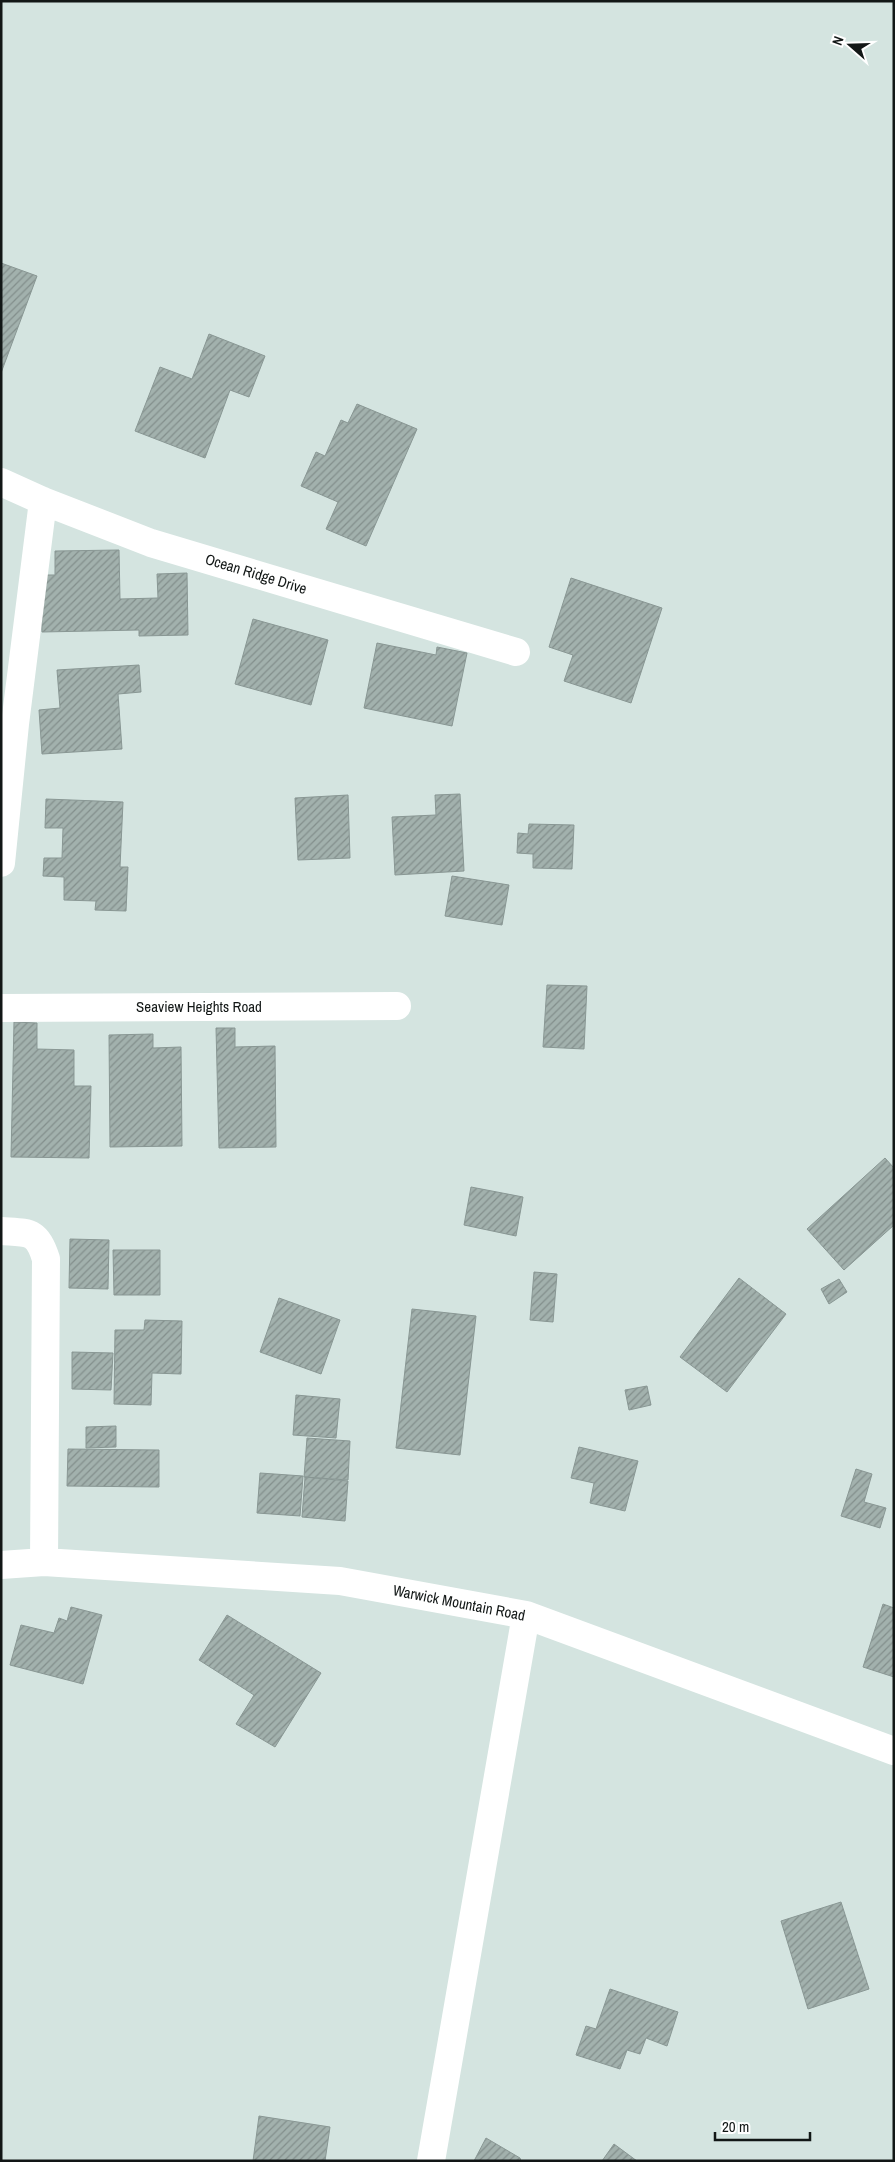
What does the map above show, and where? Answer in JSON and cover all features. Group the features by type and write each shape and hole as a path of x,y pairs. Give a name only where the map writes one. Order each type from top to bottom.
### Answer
{"street":[{"name":"Ocean Ridge Drive","path":"1,482 43,501 152,543 516,652"},
{"path":"1,863 15,724 43,501"},
{"name":"Seaview Heights Road","path":"1,1008 397,1006"},
{"path":"1,1231 30,1233 40,1242 46,1259 44,1562"},
{"name":"Warwick Mountain Road","path":"1,1565 44,1562 340,1581 526,1615 894,1752"},
{"path":"431,2161 526,1615"}],"building":[{"path":"1,263 37,276 1,373"},
{"path":"209,334 265,356 249,397 230,390 205,458 135,431 160,367 192,379"},
{"path":"357,404 417,429 366,546 326,529 338,502 301,486 316,452 325,456 341,420 348,423"},
{"path":"119,550 120,599 158,598 157,574 187,573 188,635 139,636 139,630 42,632 40,575 55,575 55,551"},
{"path":"571,578 662,608 631,703 564,681 573,655 549,647"},
{"path":"253,619 328,640 311,705 235,684"},
{"path":"377,643 436,655 437,647 467,653 452,726 364,708"},
{"path":"139,665 141,692 118,694 122,749 42,754 39,710 60,708 57,670"},
{"path":"460,794 464,871 395,875 392,817 436,815 435,795"},
{"path":"348,795 350,858 298,860 295,798"},
{"path":"46,799 123,802 120,867 128,867 126,911 95,910 96,901 64,900 64,877 43,876 44,858 62,858 63,828 45,828"},
{"path":"529,824 574,825 572,869 533,868 533,854 517,853 518,833 528,834"},
{"path":"452,876 509,885 502,925 445,916"},
{"path":"547,985 587,986 584,1049 543,1047"},
{"path":"14,1022 37,1023 37,1049 74,1050 74,1086 91,1086 89,1158 11,1157"},
{"path":"216,1028 235,1028 235,1047 275,1046 276,1147 219,1148"},
{"path":"153,1034 153,1048 181,1047 182,1146 110,1147 109,1035"},
{"path":"885,1158 894,1168 894,1225 844,1270 807,1229"},
{"path":"471,1187 523,1197 516,1236 464,1225"},
{"path":"70,1239 109,1240 108,1289 69,1288"},
{"path":"113,1250 160,1250 160,1295 114,1295"},
{"path":"534,1272 557,1274 553,1322 530,1320"},
{"path":"739,1278 786,1314 727,1392 680,1357"},
{"path":"839,1279 847,1292 829,1304 821,1289"},
{"path":"279,1298 340,1320 321,1374 260,1352"},
{"path":"412,1309 476,1316 460,1455 396,1448"},
{"path":"145,1320 182,1321 181,1374 152,1373 151,1405 114,1404 115,1330 144,1330"},
{"path":"72,1352 113,1353 111,1390 72,1389"},
{"path":"647,1386 651,1405 629,1410 625,1390"},
{"path":"296,1395 340,1399 336,1438 293,1435"},
{"path":"116,1426 116,1447 86,1448 86,1427"},
{"path":"307,1438 350,1441 348,1480 304,1477"},
{"path":"579,1447 638,1461 625,1511 590,1503 594,1483 571,1478"},
{"path":"68,1449 159,1450 159,1487 67,1486"},
{"path":"856,1469 872,1474 864,1502 886,1508 880,1528 841,1516"},
{"path":"260,1473 303,1476 300,1516 257,1513"},
{"path":"305,1477 348,1481 345,1521 302,1517"},
{"path":"883,1604 894,1608 894,1677 863,1667"},
{"path":"71,1607 102,1615 83,1684 10,1665 21,1625 54,1633 59,1618 67,1621"},
{"path":"227,1615 321,1673 275,1747 236,1724 254,1695 199,1660"},
{"path":"841,1902 869,1989 808,2009 781,1921"},
{"path":"610,1989 678,2012 667,2046 646,2038 640,2054 627,2050 620,2069 576,2055 586,2026 596,2029"},
{"path":"259,2116 330,2127 325,2161 253,2161"},
{"path":"486,2138 520,2158 521,2161 474,2161"},
{"path":"614,2144 637,2161 602,2161"}]}
